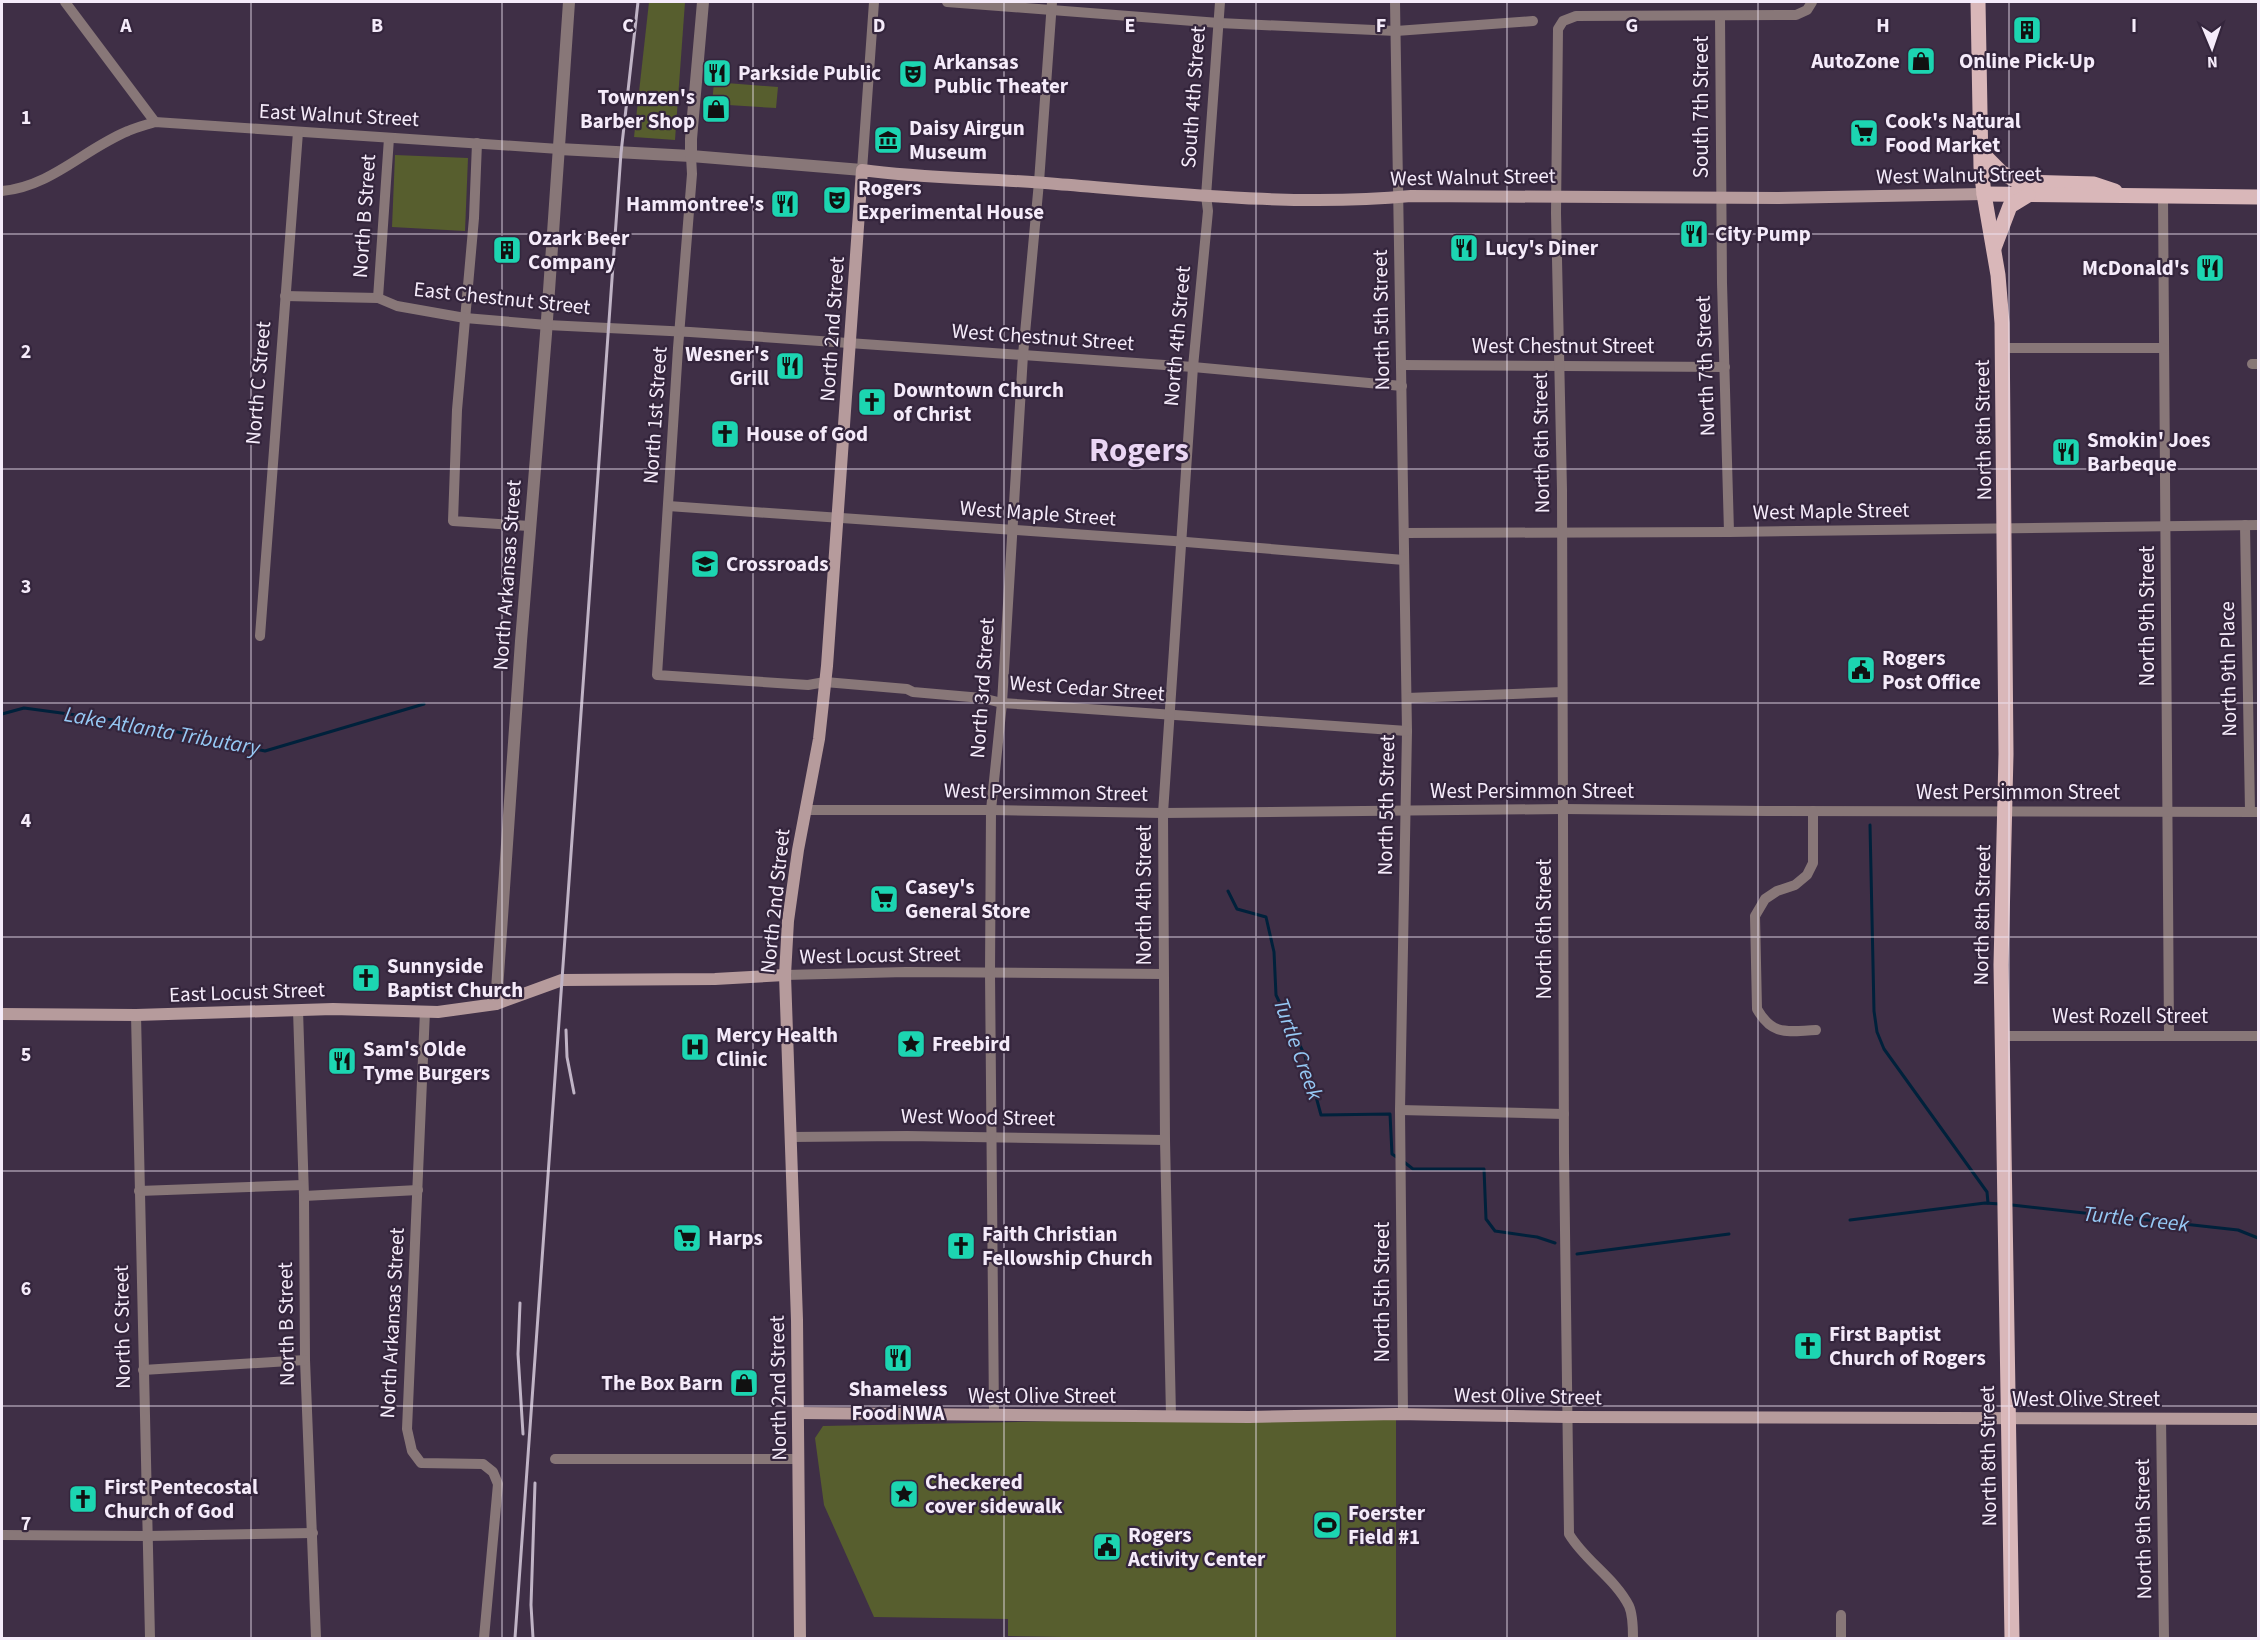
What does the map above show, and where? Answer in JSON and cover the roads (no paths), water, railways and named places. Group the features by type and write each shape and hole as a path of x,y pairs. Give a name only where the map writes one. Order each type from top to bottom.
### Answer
{"main road":[{"name":"North 8th Street","path":"1978,2 1980,151 1984,194 1998,275 2002,348 2005,528 2001,965 2012,1638"},
{"path":"1980,151 2002,173 2019,182 2094,184 2128,196"},
{"name":"West Walnut Street","path":"862,170 1206,196 1324,202 1397,198 1558,196 1721,198 1984,194 2259,197"},
{"name":"North 2nd Street","path":"800,1638 798,1413 785,975 788,921 798,850 819,740 825,682 862,170"},
{"path":"1993,250 2010,206 2028,195"},
{"name":"West Locust Street","path":"562,980 715,979 785,975"},
{"name":"East Locust Street","path":"2,1014 136,1015 298,1010 465,1010 496,1004 562,980"},
{"name":"West Olive Street","path":"798,1413 1249,1417 1403,1414 1568,1417 2259,1419"}],"street":[{"path":"65,2 155,122"},
{"name":"North Arkansas Street","path":"496,1004 529,525 547,325 569,2"},
{"path":"691,156 703,2"},
{"path":"862,170 874,2"},
{"path":"946,2 1052,6 1219,23 1396,31 1533,21"},
{"name":"South 4th Street","path":"1206,196 1220,2"},
{"name":"North 5th Street","path":"1395,2 1407,698 1400,1110 1403,1414"},
{"name":"North 3rd Street","path":"994,1415 990,973 991,810 1002,703 1023,355 1052,6"},
{"path":"1720,16 1796,15 1810,6"},
{"name":"North 6th Street","path":"1633,1638 1630,1608 1616,1586 1578,1549 1569,1534 1564,1114 1558,29 1563,21 1575,16 1720,16"},
{"name":"South 7th Street","path":"1720,16 1721,198"},
{"name":"East Walnut Street","path":"2,191 18,189 53,175 127,131 155,122 691,156"},
{"name":"North C Street","path":"260,636 298,132"},
{"name":"North B Street","path":"378,298 389,138"},
{"path":"477,143 474,218 458,410 453,521 529,525"},
{"name":"West Walnut Street","path":"691,156 862,170"},
{"name":"North 1st Street","path":"657,675 692,174 691,156"},
{"name":"North 4th Street","path":"1171,1416 1165,1140 1163,813 1193,367 1208,211 1206,196"},
{"name":"North 9th Street","path":"2163,196 2169,1035"},
{"name":"North 7th Street","path":"1721,198 1728,532"},
{"name":"East Chestnut Street","path":"285,296 378,298 397,306 465,318 680,332"},
{"name":"West Chestnut Street","path":"680,332 1193,367 1402,386"},
{"path":"2002,348 2164,348"},
{"name":"West Chestnut Street","path":"1401,364 1725,367"},
{"name":"West Maple Street","path":"668,506 1404,560"},
{"name":"North 9th Place","path":"2245,525 2254,812"},
{"name":"West Maple Street","path":"1404,533 1728,532 2259,525"},
{"name":"West Cedar Street","path":"657,675 808,685 825,682 906,689 913,693 982,698 1002,703 1407,731"},
{"path":"1407,698 1562,692"},
{"name":"West Persimmon Street","path":"806,810 1163,813 1563,809 2254,812"},
{"path":"1813,811 1813,863 1807,875 1795,885 1776,891 1765,899 1755,916 1757,1009 1765,1023 1782,1031 1816,1030"},
{"name":"West Locust Street","path":"785,975 906,972 1163,974"},
{"name":"North B Street","path":"298,1010 304,1190 305,1360 316,1638"},
{"name":"North Arkansas Street","path":"425,1011 407,1429 412,1451 421,1463 483,1464 493,1472 498,1484 484,1638"},
{"name":"North C Street","path":"136,1015 142,1370 150,1638"},
{"name":"West Rozell Street","path":"2002,1036 2259,1036"},
{"path":"1400,1110 1564,1114"},
{"name":"West Wood Street","path":"790,1137 992,1136 1165,1140"},
{"path":"139,1191 418,1190"},
{"path":"142,1370 305,1360"},
{"name":"North 9th Street","path":"2161,1418 2164,1638"},
{"path":"555,1459 798,1459"},
{"path":"2,1535 147,1536 313,1533"},
{"path":"1841,1615 1841,1638"}],"waterway":[{"name":"Lake Atlanta Tributary","path":"2,714 24,708 136,723 265,751 424,704"},
{"path":"1870,825 1874,1011 1877,1032 1884,1049 1987,1192 1988,1203"},
{"name":"Turtle Creek","path":"1228,891 1237,909 1266,917 1274,952 1276,995 1305,1056 1321,1115 1390,1114 1392,1154 1398,1158"},
{"name":"Turtle Creek","path":"1404,1162 1413,1169 1484,1169 1486,1219 1495,1231 1537,1237 1555,1243"},
{"name":"Turtle Creek","path":"1850,1220 1985,1203 2000,1204"},
{"name":"Turtle Creek","path":"2012,1205 2238,1230 2258,1238"},
{"name":"Turtle Creek","path":"1577,1254 1729,1234"}],"railway":[{"path":"515,1638 621,153 638,2"},
{"path":"566,1030 567,1057 574,1093"},
{"path":"520,1303 518,1354 523,1434"},
{"path":"533,1638 531,1605 535,1483"}],"place":[{"name":"Online Pick-Up","path":"2027,30"},
{"name":"AutoZone","path":"1921,61"},
{"name":"Parkside Public","path":"717,73"},
{"name":"Arkansas Public Theater","path":"913,74"},
{"name":"Townzen's Barber Shop","path":"716,109"},
{"name":"Cook's Natural Food Market","path":"1864,133"},
{"name":"Daisy Airgun Museum","path":"888,140"},
{"name":"Rogers Experimental House","path":"837,200"},
{"name":"Hammontree's","path":"785,204"},
{"name":"City Pump","path":"1694,234"},
{"name":"Lucy's Diner","path":"1464,248"},
{"name":"Ozark Beer Company","path":"507,250"},
{"name":"McDonald's","path":"2210,268"},
{"name":"Wesner's Grill","path":"790,366"},
{"name":"Downtown Church of Christ","path":"872,402"},
{"name":"House of God","path":"725,434"},
{"name":"Smokin' Joes Barbeque","path":"2066,452"},
{"name":"Crossroads","path":"705,564"},
{"name":"Rogers Post Office","path":"1861,670"},
{"name":"Casey's General Store","path":"884,899"},
{"name":"Sunnyside Baptist Church","path":"366,978"},
{"name":"Freebird","path":"911,1044"},
{"name":"Mercy Health Clinic","path":"695,1047"},
{"name":"Sam's Olde Tyme Burgers","path":"342,1061"},
{"name":"Harps","path":"687,1238"},
{"name":"Faith Christian Fellowship Church","path":"961,1246"},
{"name":"First Baptist Church of Rogers","path":"1808,1346"},
{"name":"Shameless Food NWA","path":"898,1358"},
{"name":"The Box Barn","path":"744,1383"},
{"name":"Checkered cover sidewalk","path":"904,1494"},
{"name":"First Pentecostal Church of God","path":"83,1499"},
{"name":"Foerster Field #1","path":"1327,1525"},
{"name":"Rogers Activity Center","path":"1107,1547"}],"district":[{"name":"Rogers","path":"1139,450"}]}
